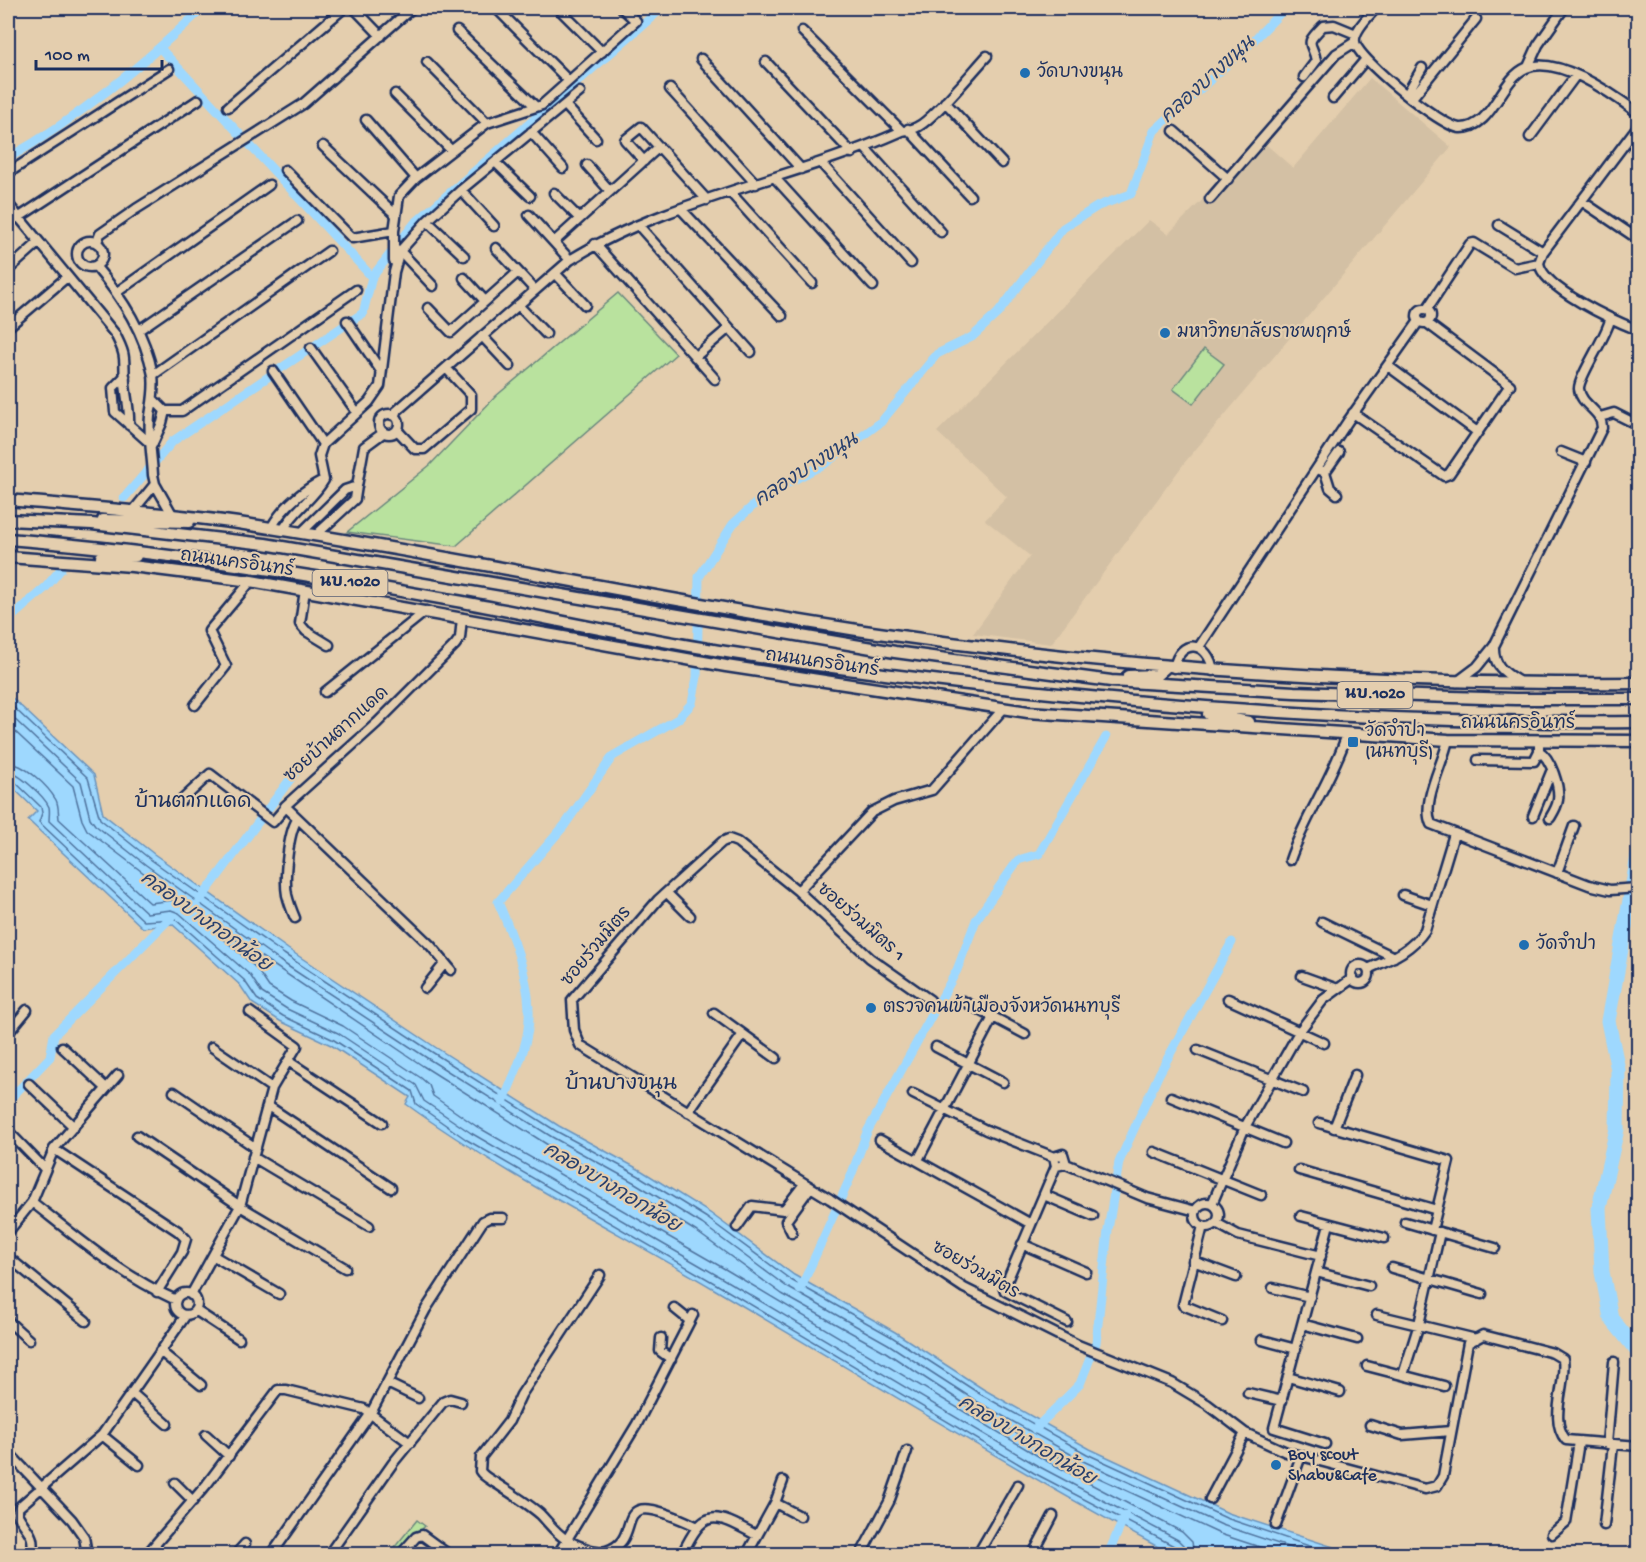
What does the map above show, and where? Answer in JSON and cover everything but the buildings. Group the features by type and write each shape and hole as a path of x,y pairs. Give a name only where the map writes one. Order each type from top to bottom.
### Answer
{"main road":[{"name":"นบ.1020","path":"8,500 172,514 272,528 690,604 989,648 1213,671 1457,682 1638,682"},
{"path":"92,524 115,519 185,522 198,517"},
{"name":"ถนนนครอินทร์","path":"8,520 92,524 266,544 895,652 1111,681 1294,692 1515,699 1638,699"},
{"name":"ถนนนครอินทร์","path":"8,538 154,553 256,567 455,601 710,649 993,688 1298,715 1517,723 1638,722"},
{"path":"48,558 120,557 154,553"},
{"name":"ถนนนครอินทร์","path":"8,557 48,558 251,581 708,663 1004,708 1297,732 1539,746 1638,741"},
{"path":"1111,681 1119,677 1157,675 1170,668"},
{"path":"1176,706 1297,732"}],"street":[{"path":"228,107 344,8"},
{"path":"354,8 381,36"},
{"path":"97,242 100,234 232,147 303,104 412,8"},
{"path":"496,8 569,81"},
{"path":"558,8 602,52"},
{"path":"283,530 289,518 315,496 324,480 319,456 323,444 356,411 369,402 380,386 394,272 394,231 399,196 416,178 487,123 542,105 636,21 622,8"},
{"path":"1210,199 1255,151 1336,54 1356,38 1376,8"},
{"path":"1304,77 1316,61 1310,48 1311,41 1323,26 1334,25 1356,38 1366,59 1446,123 1461,128 1469,126 1481,118 1515,77 1528,67 1538,45 1564,8"},
{"path":"1410,96 1476,19"},
{"path":"802,31 970,196"},
{"path":"457,32 536,107"},
{"path":"383,433 379,428 381,418 392,415 570,260 595,244 681,209 852,153 905,130 919,127 987,56"},
{"path":"701,59 801,169"},
{"path":"1333,98 1366,59"},
{"path":"427,62 487,123"},
{"path":"766,62 852,153"},
{"path":"1528,67 1550,68 1576,75 1638,112"},
{"path":"1410,96 1422,68"},
{"path":"8,173 169,69"},
{"path":"1530,137 1576,75"},
{"path":"670,89 756,184"},
{"path":"394,272 400,251 428,221 461,190 580,92"},
{"path":"395,94 451,150"},
{"path":"13,216 198,100"},
{"path":"945,102 1002,163"},
{"path":"565,105 596,139"},
{"path":"366,120 416,178"},
{"path":"1539,263 1543,252 1635,138 1638,126"},
{"path":"644,161 625,140 641,127 707,200"},
{"path":"1174,131 1228,179"},
{"path":"531,132 563,168"},
{"path":"323,146 396,215"},
{"path":"554,242 659,147"},
{"path":"866,148 941,232"},
{"path":"495,162 530,196"},
{"path":"821,163 910,263"},
{"path":"587,165 610,190"},
{"path":"285,170 352,238 394,231"},
{"path":"775,178 873,286"},
{"path":"117,292 269,185"},
{"path":"461,190 494,226"},
{"path":"730,192 812,283"},
{"path":"554,193 579,218"},
{"path":"1583,202 1638,239"},
{"path":"8,204 13,216 111,328 125,354 125,376 130,407 129,425"},
{"path":"681,209 782,316"},
{"path":"529,215 570,260"},
{"path":"139,330 297,221"},
{"path":"428,221 464,256"},
{"path":"1499,225 1543,252"},
{"path":"639,226 751,352"},
{"path":"96,267 101,262 104,253 97,242 91,241 80,246 77,257 84,266 96,267 117,292 139,330 153,375 154,400 150,416 155,484 172,514"},
{"path":"8,270 38,243"},
{"path":"1353,413 1444,476 1449,474 1510,385 1416,318 1418,311 1427,309 1474,243 1515,268 1539,263"},
{"path":"595,244 715,379"},
{"path":"496,248 535,290"},
{"path":"153,375 329,251"},
{"path":"400,251 433,286"},
{"path":"1539,263 1550,281 1610,320 1638,330"},
{"path":"428,308 451,332 518,272"},
{"path":"555,273 585,305"},
{"path":"8,327 67,277"},
{"path":"464,278 485,302"},
{"path":"154,400 165,411 182,411 356,290"},
{"path":"518,305 546,334"},
{"path":"1457,682 1476,668 1494,646 1602,428 1600,417 1585,403 1579,389 1581,378 1597,353 1610,320"},
{"path":"347,321 381,371"},
{"path":"1199,647 1321,470 1353,413 1423,322"},
{"path":"695,357 729,328"},
{"path":"482,336 510,366"},
{"path":"311,348 356,411"},
{"path":"1388,366 1476,432"},
{"path":"397,430 415,449 424,449 471,409 471,395 446,368"},
{"path":"273,371 323,444"},
{"path":"125,376 113,388 113,400 118,417 152,445"},
{"path":"152,445 165,411"},
{"path":"1600,417 1614,413 1638,425"},
{"path":"316,536 355,499 364,447 383,433 392,434 397,430 398,421 392,415"},
{"path":"1321,470 1339,452"},
{"path":"1561,452 1586,462"},
{"path":"1321,470 1330,488 1337,495"},
{"path":"272,528 278,516 306,490 324,480"},
{"path":"133,511 155,484"},
{"path":"301,533 345,490 357,486"},
{"path":"195,705 225,669 225,659 209,631 251,581"},
{"path":"305,590 300,624 306,631 329,645"},
{"path":"325,692 426,611"},
{"name":"ซอยบ้านตากแดด","path":"425,988 448,966 285,808 286,802 377,723 455,645 460,638 462,618"},
{"path":"1494,646 1493,656 1498,668 1522,683"},
{"path":"1170,668 1177,656 1186,648 1199,647 1209,656 1213,671"},
{"path":"798,891 872,812 894,801 932,790 1004,708"},
{"path":"1290,860 1298,836 1337,762 1347,734"},
{"path":"1448,740 1426,814 1431,824 1557,873 1610,890 1638,888"},
{"path":"1479,760 1534,761 1539,746"},
{"path":"1539,746 1545,755 1558,792 1558,803 1550,818"},
{"path":"1533,816 1551,772"},
{"path":"182,800 210,774 222,780 273,822 285,808"},
{"path":"295,918 287,895 286,881 290,831 297,820"},
{"path":"1557,873 1574,826"},
{"path":"1212,1204 1245,1127 1271,1079 1299,1032 1323,1000 1353,978 1358,982 1365,981 1369,976 1368,969 1394,957 1416,943 1425,930 1454,834"},
{"name":"ซอยร่วมมิตร","path":"798,891 737,842 729,839 722,842 667,893 571,1005 575,1035 584,1049 830,1199 964,1288 1078,1345 1172,1383 1207,1404 1245,1433 1286,1452 1432,1489 1441,1483 1468,1343 1476,1339"},
{"name":"ซอยร่วมมิตร 1","path":"798,891 870,958 930,1000"},
{"path":"667,893 690,916"},
{"path":"1402,895 1432,905"},
{"path":"1322,922 1394,957"},
{"path":"1302,976 1338,989"},
{"path":"1228,999 1324,1042"},
{"path":"963,1002 1025,1034"},
{"path":"8,1033 27,1010"},
{"path":"191,1295 240,1206 272,1088 297,1046 250,1012"},
{"path":"714,1013 776,1058"},
{"path":"918,1160 993,1017"},
{"path":"688,1112 743,1034"},
{"path":"62,1047 106,1088"},
{"path":"212,1047 272,1088"},
{"path":"936,1047 1003,1082"},
{"path":"1198,1050 1303,1092"},
{"path":"288,1060 382,1123"},
{"path":"8,1232 32,1202 54,1149 118,1075"},
{"path":"1334,1128 1354,1075"},
{"path":"29,1084 74,1127"},
{"path":"174,1092 255,1152 369,1226"},
{"path":"913,1094 943,1110 1054,1157 1063,1154 1066,1164"},
{"path":"1171,1097 1283,1143"},
{"path":"268,1106 391,1188"},
{"path":"1319,1124 1449,1161 1437,1210 1430,1279 1403,1375"},
{"path":"8,1131 45,1169"},
{"path":"137,1136 240,1206 345,1268"},
{"path":"880,1140 1031,1224"},
{"path":"54,1149 178,1231 186,1239 182,1252 157,1292"},
{"path":"1154,1152 1261,1195"},
{"path":"1054,1157 1056,1166 1022,1244 1005,1291 1067,1322"},
{"path":"1056,1166 1066,1164 1132,1193 1196,1211"},
{"path":"1299,1170 1437,1210"},
{"path":"737,1227 752,1206 784,1210 807,1186"},
{"path":"792,1233 786,1221 807,1186"},
{"path":"1044,1195 1094,1216"},
{"path":"32,1202 112,1266 157,1292 176,1300"},
{"path":"1203,1226 1196,1220 1196,1211 1202,1204 1212,1204 1218,1210 1216,1223"},
{"path":"1301,1216 1384,1238"},
{"path":"272,1554 371,1413 426,1309 483,1221 489,1218 503,1218"},
{"path":"1405,1222 1495,1248"},
{"path":"1203,1226 1216,1223 1238,1235 1321,1256"},
{"path":"1325,1444 1274,1429 1329,1224"},
{"path":"1203,1226 1183,1305 1222,1321"},
{"path":"1022,1244 1086,1272"},
{"path":"214,1256 279,1294"},
{"path":"8,1257 86,1322"},
{"path":"1193,1261 1236,1277"},
{"path":"1392,1268 1482,1294"},
{"path":"1316,1272 1369,1286"},
{"path":"600,1275 521,1395 509,1421 481,1457 478,1466 482,1474 528,1505 565,1539 596,1551 611,1549 621,1539 633,1513 647,1508 696,1526"},
{"path":"1273,1288 1310,1297"},
{"path":"31,1554 34,1543 32,1534 17,1513 19,1507 102,1435 133,1394 186,1315 195,1310 197,1303 191,1295 184,1294 176,1300"},
{"path":"176,1300 177,1310 186,1315"},
{"path":"558,1554 565,1539 638,1424 692,1318 674,1308"},
{"path":"195,1310 239,1339"},
{"path":"1377,1315 1476,1339 1483,1335 1553,1353 1563,1359 1558,1422 1566,1440 1638,1446"},
{"path":"8,1321 29,1340"},
{"path":"1302,1324 1357,1340"},
{"path":"661,1338 660,1351 671,1359"},
{"path":"1262,1340 1296,1349"},
{"path":"160,1351 201,1385"},
{"path":"1604,1526 1614,1362"},
{"path":"1367,1366 1444,1386"},
{"path":"1288,1377 1340,1392"},
{"path":"387,1383 418,1398"},
{"path":"147,1554 193,1501 279,1390 342,1403 371,1413 410,1443"},
{"path":"1248,1393 1282,1401"},
{"path":"133,1394 167,1424"},
{"path":"329,1554 410,1443 443,1402 450,1399 461,1402"},
{"path":"1370,1425 1402,1435 1452,1431"},
{"path":"1210,1499 1245,1433"},
{"path":"102,1435 139,1465"},
{"path":"206,1435 229,1456"},
{"path":"1552,1534 1566,1522 1579,1442"},
{"path":"861,1554 889,1502 907,1451"},
{"path":"8,1452 84,1537 87,1554"},
{"path":"1276,1525 1301,1456"},
{"path":"747,1554 756,1535 764,1526 783,1481"},
{"path":"174,1483 193,1501"},
{"path":"978,1554 1018,1485"},
{"path":"775,1503 800,1516"},
{"path":"1048,1554 1034,1551 1053,1516"},
{"path":"682,1554 696,1526 706,1519 718,1518 756,1535"},
{"path":"401,1554 416,1537 422,1535 448,1554"},
{"path":"236,1554 245,1544"}],"shaded area":[{"name":"มหาวิทยาลัยราชพฤกษ์","path":"1370,78 1451,147 1185,462 1051,644 973,634 1030,556 985,520 1007,497 937,432 1149,220 1168,234 1262,141 1293,168"}],"green space":[{"path":"618,293 676,354 456,546 347,532 430,465 496,396"},
{"path":"1204,349 1224,364 1193,404 1173,389"},
{"path":"417,1520 425,1526 398,1554 389,1554"}],"water":[{"name":"คลองบางกอกน้อย","path":"8,694 94,775 103,814 154,854 288,949 435,1047 559,1126 642,1171 710,1213 794,1275 895,1332 983,1389 1090,1449 1228,1513 1355,1554 1179,1554 1158,1547 990,1452 558,1200 443,1130 406,1104 410,1097 331,1045 280,1021 252,1003 240,985 172,924 143,928 28,820 37,811 8,783"}],"waterway":[{"path":"8,158 60,126 110,89 203,8"},
{"path":"124,498 173,441 363,313 372,277 414,224 662,8"},
{"name":"คลองบางขนุน","path":"503,1102 525,1045 529,1009 522,968 498,902 564,826 613,756 678,719 692,703 697,677 699,577 733,524 765,495 826,463 881,422 937,354 972,337 998,313 1063,228 1098,206 1131,194 1154,131 1252,42 1285,8"},
{"path":"160,48 372,277"},
{"path":"8,620 46,587 61,569"},
{"path":"800,1290 851,1176 867,1132 957,970 976,920 1018,860 1039,854 1106,737"},
{"name":"คลองบางกอกน้อย","path":"200,900 306,758"},
{"path":"1638,856 1608,1021 1618,1070 1617,1129 1599,1208 1602,1272 1611,1318 1638,1352"},
{"name":"คลองบางกอกน้อย","path":"8,1101 50,1057 54,1035 171,917"},
{"name":"คลองบางกอกน้อย","path":"1035,1429 1080,1384 1096,1343 1108,1230 1119,1162 1159,1074 1232,942"},
{"path":"1108,1554 1125,1516"}],"place":[{"name":"วัดบางขนุน","path":"1025,73"},
{"name":"มหาวิทยาลัยราชพฤกษ์","path":"1165,333"},
{"name":"วัดจำปา (นนทบุรี)","path":"1353,742"},
{"name":"วัดจําปา","path":"1524,945"},
{"name":"ตรวจคนเข้าเมืองจังหวัดนนทบุรี","path":"871,1008"},
{"name":"Boy scout Shabu&Cafe","path":"1276,1465"}],"district":[{"name":"บ้านตากแดด","path":"193,803"},
{"name":"บ้านบางขนุน","path":"621,1085"}]}
